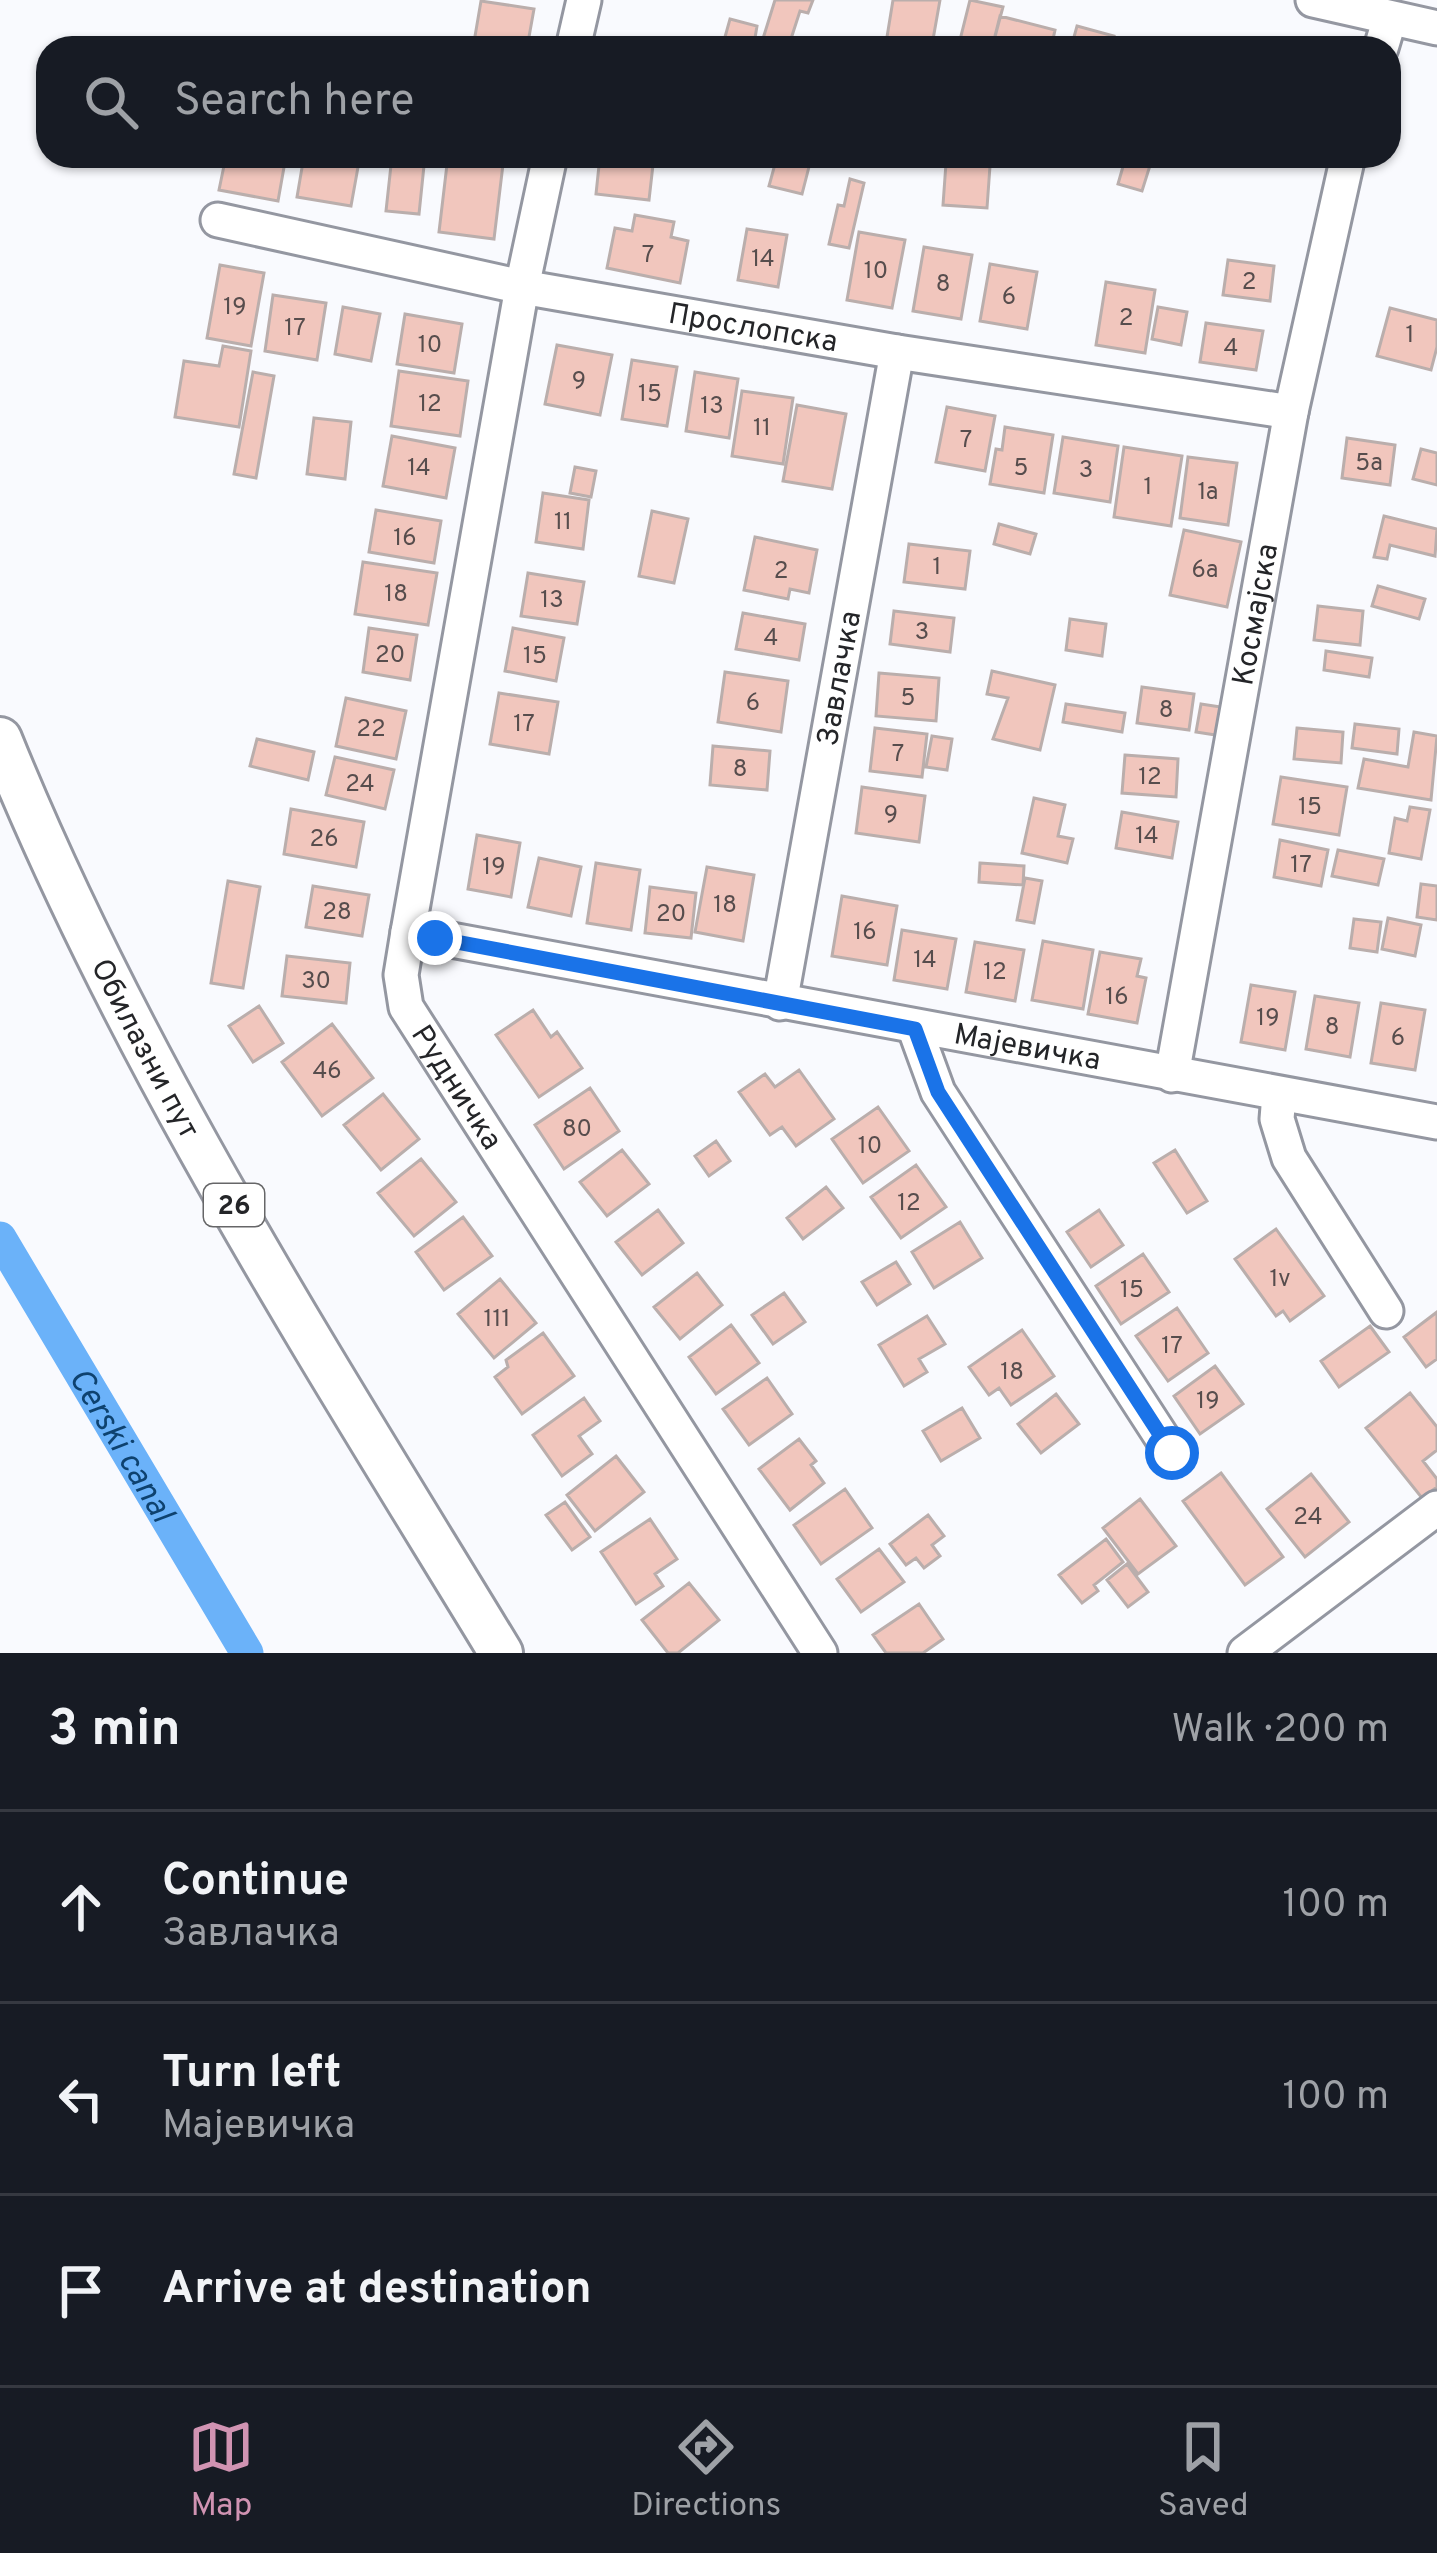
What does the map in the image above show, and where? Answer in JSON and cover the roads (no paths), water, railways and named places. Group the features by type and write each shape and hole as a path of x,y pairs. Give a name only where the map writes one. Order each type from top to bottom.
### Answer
{"main road":[{"name":"Обилазни пут","path":"0,740 56,867 170,1092 325,1362 501,1653"}],"street":[{"path":"576,36 584,0"},
{"path":"1313,0 1386,33 1437,28"},
{"name":"Рудничка","path":"547,168 522,287 408,932 401,975 406,1007 820,1653"},
{"name":"Космајска","path":"1172,1075 1292,412 1345,168"},
{"name":"Прослопска","path":"218,220 522,287 897,352 1292,412"},
{"name":"Завлачка","path":"780,1003 897,352"},
{"name":"Мајевичка","path":"408,932 1437,1122"},
{"path":"915,1029 938,1092 1172,1453"},
{"path":"1280,1094 1277,1119 1289,1158 1386,1310"},
{"path":"1245,1653 1437,1508"}],"waterway":[{"name":"Cerski canal","path":"0,1238 247,1653"}]}
